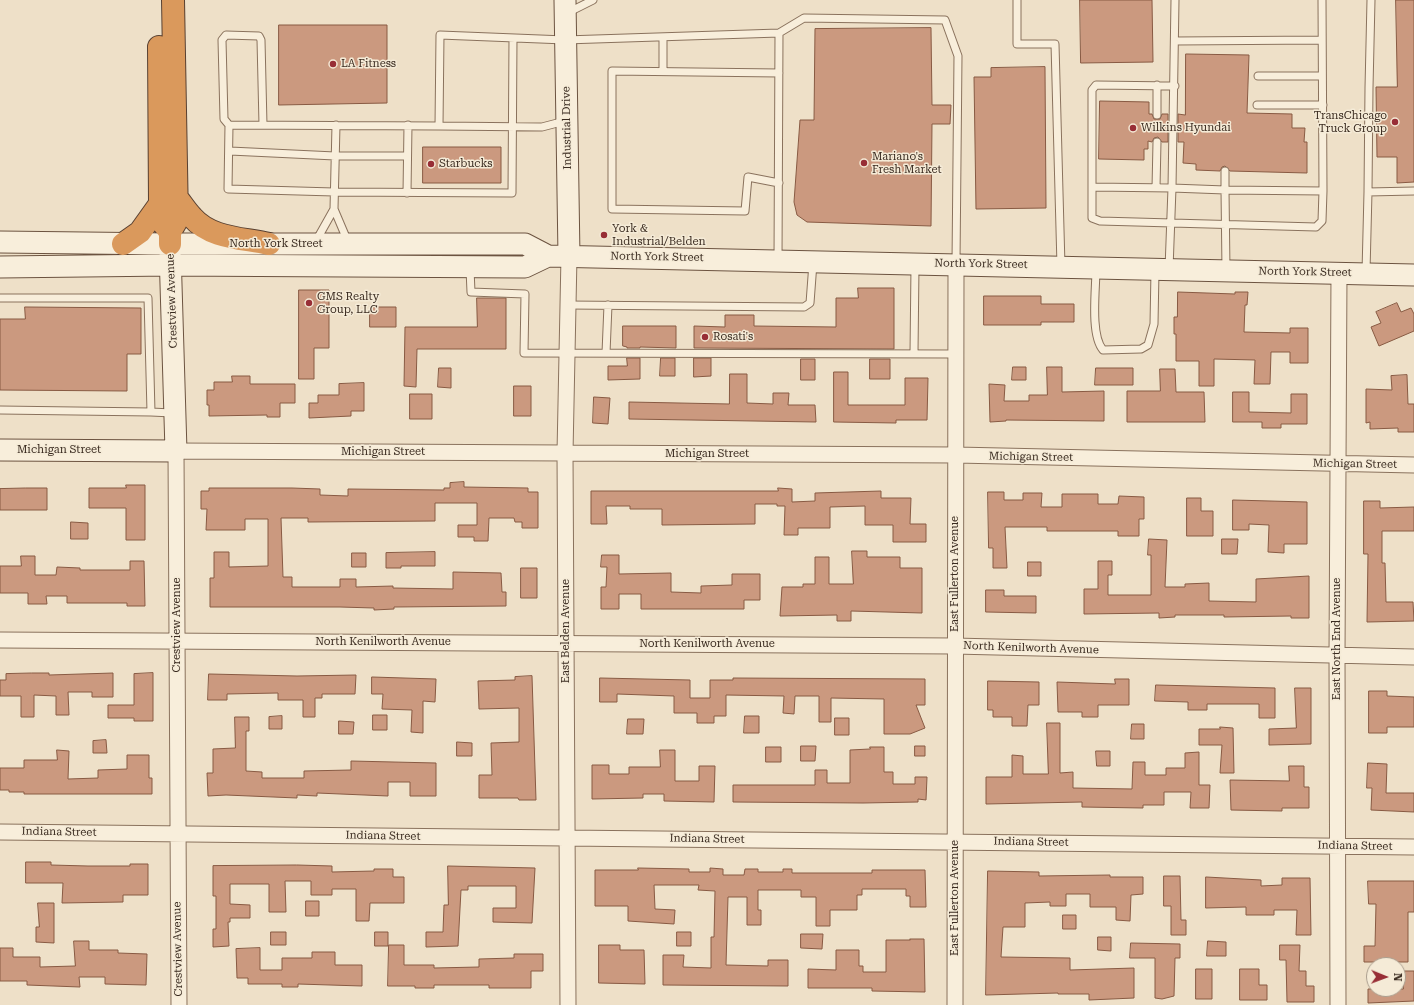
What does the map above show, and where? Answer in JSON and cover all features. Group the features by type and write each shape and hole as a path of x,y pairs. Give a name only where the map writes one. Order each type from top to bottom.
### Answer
{"highway":[{"path":"158,0 168,201 177,220 170,247"},
{"path":"123,244 140,232 168,201 173,0"},
{"path":"168,201 205,228 227,237 248,239 269,244"}],"main road":[{"name":"Industrial Drive","path":"565,7 569,256"},
{"name":"North York Street","path":"0,242 123,244 470,267 525,267 548,256 569,256 813,260 1414,275"},
{"name":"North York Street","path":"0,267 170,247 269,244 525,244 548,256"},
{"name":"Crestview Avenue","path":"170,247 176,451"},
{"name":"Michigan Street","path":"0,450 176,451"}],"street":[{"name":"East Belden Avenue","path":"568,1005 565,453 569,256"},
{"name":"East Fullerton Avenue","path":"955,1005 954,646 956,264"},
{"name":"East North End Avenue","path":"1338,1005 1337,656 1339,273"},
{"name":"Michigan Street","path":"176,451 956,455 1414,465"},
{"name":"Crestview Avenue","path":"176,451 179,1005"},
{"name":"North Kenilworth Avenue","path":"0,640 954,646 1414,657"},
{"name":"Indiana Street","path":"0,832 1414,847"}],"lane":[{"path":"565,7 594,0"},
{"path":"1018,0 1017,44 1055,44 1062,266"},
{"path":"1096,267 1095,309 1097,344 1103,350 1141,349 1148,345 1154,324 1170,223 1175,86 1175,0"},
{"path":"1175,86 1096,85 1092,90 1092,218 1100,221 1316,227 1322,221 1323,191 1322,0"},
{"path":"1366,274 1368,88 1372,0"},
{"path":"439,126 440,35 565,40 779,33 804,18 945,20 958,56 956,264"},
{"path":"778,260 779,33"},
{"path":"263,125 261,40 259,36 226,35 222,40 222,48 224,120 229,125 230,151 228,189 334,192 512,193 513,38"},
{"path":"663,37 664,70"},
{"path":"1175,41 1322,40"},
{"path":"779,72 664,70 612,71 612,209 746,211 748,177 779,183"},
{"path":"1258,76 1322,76"},
{"path":"1157,85 1157,115"},
{"path":"1257,105 1323,105"},
{"path":"229,125 542,127 566,120"},
{"path":"336,125 334,210 349,244"},
{"path":"407,192 408,125"},
{"path":"1156,142 1156,188"},
{"path":"230,151 335,156 407,156"},
{"path":"1225,171 1226,270"},
{"path":"1093,187 1323,191"},
{"path":"1368,192 1414,191"},
{"path":"315,244 334,210"},
{"path":"567,305 804,307 810,303 813,260"},
{"path":"914,354 915,263"},
{"path":"470,267 471,292 525,294 524,353 956,354"},
{"path":"0,298 148,298 151,412"},
{"path":"606,353 608,305"},
{"path":"0,410 175,413"}],"building":[{"path":"1080,0 1152,0 1153,62 1081,63"},
{"name":"TransChicago Truck Group","path":"1396,0 1414,0 1414,182 1397,183 1397,157 1377,157 1376,87 1397,87"},
{"name":"LA Fitness","path":"279,25 387,25 387,103 279,105"},
{"name":"Mariano's Fresh Market","path":"931,28 932,105 951,105 950,124 932,124 931,226 807,222 797,215 794,202 800,120 814,120 815,29"},
{"path":"1186,54 1249,55 1247,113 1292,114 1292,128 1305,128 1304,142 1307,142 1307,173 1230,171 1225,166 1222,167 1220,171 1196,170 1196,164 1183,163 1184,142 1178,142 1178,114 1185,115"},
{"path":"1045,67 1046,208 976,209 974,77 991,77 991,68"},
{"name":"Wilkins Hyundai","path":"1100,101 1149,102 1149,114 1152,114 1154,119 1160,119 1162,114 1168,114 1168,142 1162,142 1158,137 1154,138 1152,142 1148,141 1148,149 1144,149 1144,160 1099,159"},
{"path":"423,147 501,147 501,183 423,183"},
{"path":"858,288 894,288 894,349 694,348 694,326 725,327 725,315 754,315 754,326 836,327 836,298 858,298"},
{"path":"299,290 329,290 329,348 314,348 314,379 299,379"},
{"path":"1178,292 1235,294 1235,292 1248,292 1247,305 1245,305 1244,332 1290,333 1290,328 1308,328 1308,363 1290,363 1290,352 1271,352 1270,384 1254,384 1255,360 1214,359 1214,386 1199,386 1199,361 1176,361 1176,334 1174,334 1174,317 1177,317"},
{"path":"984,296 1041,296 1041,304 1074,304 1074,322 1041,322 1041,325 984,325"},
{"path":"477,298 506,298 506,349 417,349 416,387 404,386 405,327 477,327"},
{"path":"1397,303 1401,312 1411,308 1414,314 1414,331 1379,346 1371,327 1381,323 1376,312"},
{"path":"25,307 141,308 141,354 127,354 127,391 0,390 0,319 25,319"},
{"path":"370,307 396,307 396,327 370,327"},
{"path":"623,326 676,326 676,348 627,348 623,346"},
{"path":"627,358 640,358 640,379 608,380 608,366 627,366"},
{"path":"661,358 675,358 675,376 660,376"},
{"path":"694,358 711,358 711,376 694,377"},
{"path":"801,359 815,359 815,380 801,380"},
{"path":"870,359 890,359 890,379 870,379"},
{"path":"1013,367 1026,367 1026,380 1012,380"},
{"path":"1047,367 1062,367 1062,392 1104,391 1104,421 1006,420 990,422 989,384 1005,385 1004,401 1029,401 1029,395 1047,395"},
{"path":"439,368 451,368 451,388 438,387"},
{"path":"1096,368 1133,368 1133,385 1095,385"},
{"path":"1160,369 1175,369 1176,392 1204,392 1205,422 1127,422 1127,391 1160,391"},
{"path":"834,372 848,372 848,405 905,405 905,378 928,378 927,420 896,420 896,423 834,422"},
{"path":"730,374 747,374 747,403 773,404 773,393 789,393 788,405 815,405 816,422 629,419 629,402 729,404"},
{"path":"1407,375 1408,404 1414,404 1414,432 1398,432 1398,428 1370,429 1370,422 1366,423 1366,389 1392,390 1391,376"},
{"path":"232,376 250,376 250,384 295,384 295,403 280,403 280,417 267,417 267,415 209,416 207,390 214,390 214,382 232,382"},
{"path":"364,383 364,411 351,411 351,416 309,418 309,403 318,403 318,395 339,395 339,384"},
{"path":"514,386 531,386 531,416 514,416"},
{"path":"1233,392 1249,392 1249,412 1291,413 1291,394 1307,394 1307,424 1281,424 1281,428 1262,428 1262,422 1233,422"},
{"path":"410,394 432,394 432,419 410,419"},
{"path":"594,397 610,398 608,424 593,423"},
{"path":"464,482 464,487 528,488 528,492 538,492 538,528 522,528 522,522 515,522 514,518 489,518 488,541 474,541 474,537 458,537 458,525 477,525 477,503 435,503 435,521 308,522 308,518 281,518 283,577 292,577 292,587 340,587 340,579 356,579 356,587 393,586 393,588 453,589 453,572 501,573 502,592 506,592 506,606 394,607 394,609 374,610 374,608 340,607 210,607 210,578 214,578 214,552 229,552 229,567 268,566 268,519 245,519 245,530 206,530 207,509 201,509 201,491 209,491 209,488 292,488 320,489 320,495 348,496 348,489 444,490 444,488 450,488 450,483"},
{"path":"126,485 145,485 145,540 126,540 126,508 89,508 89,488 126,488"},
{"path":"47,488 47,510 0,510 0,489"},
{"path":"778,488 792,489 792,502 815,501 815,493 881,491 881,498 911,498 910,524 926,524 926,542 893,542 893,525 865,525 865,506 830,507 830,528 798,528 798,535 784,535 785,506 777,506 777,504 755,504 755,524 662,525 662,509 630,509 630,506 606,506 607,524 591,524 591,491 778,491"},
{"path":"988,492 1004,492 1004,500 1023,500 1023,493 1042,493 1041,507 1062,507 1062,494 1098,494 1098,504 1118,504 1119,496 1144,497 1144,519 1139,519 1139,536 1118,536 1118,531 1047,531 1047,527 1005,527 1007,568 993,568 993,548 989,548"},
{"path":"1187,498 1201,498 1201,511 1213,511 1213,536 1187,536"},
{"path":"1233,500 1307,502 1307,544 1284,544 1284,553 1268,552 1269,525 1249,524 1249,530 1233,530"},
{"path":"1364,501 1380,501 1380,508 1414,507 1414,531 1382,531 1382,563 1385,563 1386,602 1413,602 1414,621 1367,622 1368,554 1364,554"},
{"path":"71,522 88,523 88,539 71,539"},
{"path":"1149,539 1167,540 1165,587 1185,587 1185,584 1209,583 1209,601 1256,602 1256,579 1309,576 1309,618 1291,618 1291,616 1224,617 1224,615 1175,615 1175,617 1159,618 1159,613 1084,614 1084,589 1098,589 1098,561 1112,561 1112,575 1108,575 1108,595 1151,595 1151,555 1148,555"},
{"path":"1222,539 1238,539 1237,554 1222,554"},
{"path":"852,551 867,551 867,557 900,557 900,568 922,568 922,613 851,611 851,621 837,621 837,615 780,616 782,587 803,587 803,584 815,584 815,557 829,557 829,584 853,584"},
{"path":"435,552 435,566 401,566 401,568 386,568 386,553"},
{"path":"352,553 366,553 366,567 352,567"},
{"path":"602,555 619,555 619,574 671,573 671,592 701,593 701,586 732,585 732,574 760,574 760,600 744,600 744,609 641,609 641,594 619,594 619,609 601,609 601,587 606,587 607,567 601,567"},
{"path":"21,556 35,556 35,575 56,575 57,567 80,568 80,570 130,570 130,561 144,561 145,606 127,606 127,603 67,603 67,596 46,596 47,604 28,604 28,593 0,593 0,566 21,566"},
{"path":"1028,562 1041,562 1041,576 1028,576"},
{"path":"521,568 537,568 537,598 521,598"},
{"path":"986,590 1004,590 1004,596 1036,596 1036,613 986,612"},
{"path":"49,673 49,675 113,673 113,697 92,697 92,692 68,692 69,715 56,715 56,696 34,695 34,717 21,717 21,696 0,696 0,680 6,680 6,674"},
{"path":"153,673 153,721 134,721 134,718 108,718 108,705 134,705 134,674"},
{"path":"209,674 297,676 356,675 355,694 322,694 322,698 315,698 315,717 303,717 303,700 278,700 278,693 227,694 227,700 208,700"},
{"path":"532,676 536,800 519,800 518,798 479,798 479,775 492,775 491,743 519,742 519,708 479,709 478,681 515,680 515,677"},
{"path":"372,677 436,679 435,702 423,701 423,733 411,732 412,710 382,709 383,694 372,694"},
{"path":"600,678 690,680 690,698 710,698 710,680 733,680 733,678 925,679 925,705 916,705 925,728 910,734 884,734 884,699 831,698 831,722 819,722 819,696 795,696 794,714 783,713 784,696 726,695 726,716 714,716 714,723 697,723 697,713 674,713 674,696 617,694 617,702 600,702"},
{"path":"1115,679 1129,679 1129,705 1098,705 1098,717 1082,717 1082,712 1058,712 1057,682 1115,684"},
{"path":"988,681 1039,682 1039,705 1028,705 1027,726 1012,726 1012,717 993,717 993,710 988,710"},
{"path":"1156,685 1275,688 1275,718 1259,718 1259,704 1207,704 1207,710 1188,710 1188,702 1155,701"},
{"path":"1295,688 1311,688 1311,744 1269,745 1269,729 1296,728"},
{"path":"1369,691 1387,691 1387,696 1414,697 1414,727 1387,727 1387,733 1369,733"},
{"path":"373,715 387,715 387,730 373,730"},
{"path":"282,716 282,729 269,729 269,717"},
{"path":"745,716 759,716 759,733 744,733"},
{"path":"235,717 249,717 249,731 246,731 246,771 262,772 262,778 304,778 304,771 351,770 351,761 436,763 436,796 410,796 410,782 388,782 388,796 317,793 317,796 297,795 297,798 226,795 208,796 207,773 213,773 213,749 235,748"},
{"path":"835,718 849,718 849,735 835,735"},
{"path":"628,719 644,719 643,734 627,734"},
{"path":"339,721 354,722 353,734 339,734"},
{"path":"1047,723 1060,723 1060,773 1073,772 1073,788 1132,789 1133,762 1145,762 1145,775 1166,775 1166,768 1185,768 1185,753 1199,752 1199,785 1210,785 1209,808 1190,808 1191,792 1164,792 1164,805 1143,805 1143,808 1082,807 1082,802 986,804 986,777 1012,777 1012,755 1023,756 1023,774 1048,774"},
{"path":"1132,724 1144,724 1144,739 1131,739"},
{"path":"1220,727 1233,728 1234,773 1220,773 1222,745 1199,745 1199,729 1220,729"},
{"path":"106,740 107,753 93,753 93,741"},
{"path":"457,742 472,743 472,756 457,756"},
{"path":"801,746 816,746 815,761 801,761"},
{"path":"915,746 925,746 925,756 915,756"},
{"path":"766,747 781,747 781,762 766,762"},
{"path":"870,747 884,747 884,772 893,772 893,784 915,784 915,777 927,777 926,800 918,799 918,802 863,803 733,802 733,785 815,785 815,770 827,770 827,783 850,783 850,750 870,749"},
{"path":"57,750 69,751 68,779 98,778 98,770 127,769 127,755 149,755 149,778 152,778 152,794 24,794 24,792 9,792 9,790 0,790 0,768 24,768 24,760 57,760"},
{"path":"660,750 675,750 675,781 699,781 699,766 715,766 714,802 664,801 664,794 643,794 643,798 592,799 592,765 609,765 609,774 629,774 629,767 660,767"},
{"path":"1096,751 1110,751 1110,766 1097,766"},
{"path":"1368,763 1387,764 1386,793 1414,793 1414,812 1371,810 1372,788 1367,788"},
{"path":"1289,766 1304,766 1304,787 1309,787 1309,808 1282,808 1282,811 1231,810 1230,780 1289,781"},
{"path":"26,862 51,862 51,865 88,866 130,866 130,864 148,864 148,895 123,895 123,902 62,903 63,883 26,883"},
{"path":"213,866 332,866 332,872 393,869 393,877 404,877 404,903 370,903 369,921 356,921 356,889 332,889 332,895 311,895 311,881 285,881 286,912 269,912 269,884 230,884 230,904 250,905 250,918 230,918 230,922 228,922 229,946 213,947 213,929 216,929 216,896 213,896"},
{"path":"448,866 535,868 532,923 493,922 493,908 516,908 516,886 468,886 468,890 461,890 458,946 426,947 426,932 443,932 444,905 448,905"},
{"path":"638,868 689,869 689,872 710,872 710,868 723,869 723,875 744,875 745,869 758,869 758,872 783,872 783,869 792,869 792,873 872,873 872,870 925,870 926,907 910,907 910,896 906,896 906,889 862,889 862,895 857,895 857,910 830,910 830,926 816,926 816,897 801,897 801,890 758,890 758,910 761,910 761,925 747,925 747,897 728,897 726,965 768,966 768,960 788,960 788,986 663,985 663,955 684,955 683,967 711,968 711,937 714,937 715,891 698,890 699,885 654,885 655,909 675,910 674,924 628,921 628,906 595,906 595,870 638,870"},
{"path":"988,871 1039,872 1039,876 1110,875 1110,877 1143,877 1143,894 1131,895 1130,921 1116,920 1116,907 1090,907 1090,894 1066,894 1066,906 1050,906 1050,902 1025,903 1025,927 1003,927 1001,957 1070,958 1070,970 1134,968 1134,998 1089,1000 1089,994 1058,993 986,995"},
{"path":"1164,876 1180,876 1181,920 1186,920 1186,935 1171,935 1171,906 1164,906"},
{"path":"1206,877 1261,880 1261,886 1282,885 1282,878 1310,878 1311,935 1296,935 1297,910 1274,910 1274,915 1246,915 1246,907 1206,908"},
{"path":"1368,881 1414,881 1414,912 1408,912 1408,962 1406,962 1406,957 1366,957 1366,962 1364,962 1364,946 1375,946 1376,904 1369,904"},
{"path":"306,901 319,901 319,916 306,916"},
{"path":"38,903 54,903 54,943 36,942 36,927 39,927"},
{"path":"1063,915 1076,915 1076,929 1063,929"},
{"path":"271,932 286,932 286,945 271,945"},
{"path":"375,932 388,932 388,946 375,946"},
{"path":"677,932 691,932 691,946 677,946"},
{"path":"801,934 823,934 822,949 801,948"},
{"path":"1098,937 1111,937 1111,951 1098,950"},
{"path":"924,939 925,992 872,991 872,988 808,988 808,969 836,970 836,950 859,950 859,966 863,966 863,972 886,972 886,940"},
{"path":"74,941 89,941 89,950 118,950 118,953 147,954 146,985 105,984 105,977 79,977 80,987 27,985 27,981 0,981 0,948 13,948 13,957 40,957 40,967 75,966"},
{"path":"1208,941 1226,942 1226,956 1207,956"},
{"path":"1131,943 1180,944 1180,958 1175,958 1174,996 1162,999 1155,998 1155,958 1130,958"},
{"path":"389,945 404,945 404,965 434,965 434,968 479,967 479,959 514,958 514,954 543,954 543,971 531,971 531,988 489,988 489,985 434,985 434,988 388,986"},
{"path":"599,945 620,945 620,950 644,950 645,984 599,983"},
{"path":"1280,945 1300,945 1299,971 1306,971 1306,986 1314,986 1314,1002 1287,1002 1286,960 1280,960"},
{"path":"260,948 260,970 282,970 282,958 312,958 312,952 335,952 335,965 362,965 362,986 298,984 298,987 282,987 282,984 248,984 248,978 237,978 236,949"},
{"path":"1196,969 1212,969 1212,999 1196,999"},
{"path":"1240,969 1259,969 1259,985 1267,985 1267,1000 1240,1000"},
{"path":"1406,971 1414,971 1414,1001 1368,1003 1368,997 1406,997"}],"place":[{"name":"LA Fitness","path":"333,64"},
{"name":"TransChicago Truck Group","path":"1395,122"},
{"name":"Wilkins Hyundai","path":"1133,128"},
{"name":"Mariano's Fresh Market","path":"864,163"},
{"name":"Starbucks","path":"431,164"},
{"name":"York & Industrial/Belden","path":"604,235"},
{"name":"GMS Realty Group, LLC","path":"309,303"},
{"name":"Rosati's","path":"705,337"}]}
